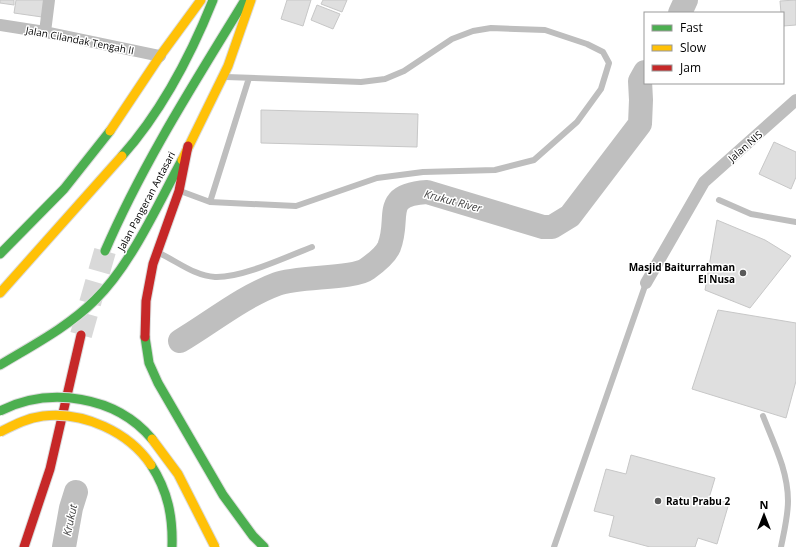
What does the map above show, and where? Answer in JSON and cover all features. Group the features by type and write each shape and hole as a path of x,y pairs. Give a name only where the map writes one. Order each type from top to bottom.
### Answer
{"main road":[{"path":"0,254 64,189 113,128 160,56 201,0"},
{"path":"0,292 133,144 170,90 202,27 213,0"},
{"path":"105,251 122,210 145,166 245,0"},
{"name":"Jalan Pangeran Antasari","path":"0,366 70,321 95,300 113,280 131,253 223,77 244,25 250,0"},
{"path":"188,146 179,191 158,252 146,301 145,339 149,363 158,383 223,495 253,536 264,547"},
{"path":"24,547 36,517 55,455 82,335"},
{"path":"0,411 8,406 42,397 62,397 87,400 113,409 129,417 145,430 167,455 215,547"},
{"path":"0,432 23,421 59,415 78,417 95,422 127,440 149,462 165,489 171,513 172,547"}],"street":[{"path":"45,32 49,0"},
{"name":"Jalan Cilandak Tengah II","path":"0,25 45,32 160,56"},
{"name":"Jalan NIS","path":"646,283 698,195 704,182 796,100"}],"lane":[{"path":"179,191 210,202 296,206 377,178 424,172 495,170 534,160 577,122 601,89 609,63 603,52 587,44 545,30 491,28 472,31 452,38 404,71 385,79 361,82 223,77"},
{"path":"210,202 248,78"},
{"path":"719,200 751,214 796,222"},
{"path":"158,252 191,270 215,277 250,270 312,247"},
{"path":"554,547 646,283"},
{"path":"763,416 784,470 787,487 788,502 781,547"}],"building":[{"path":"0,0 14,0 14,5 0,3"},
{"path":"16,0 44,0 42,17 14,13"},
{"path":"287,0 311,0 303,26 281,19"},
{"path":"323,0 347,0 342,12 321,4"},
{"path":"796,0 796,25 784,26 784,12 781,12 780,1"},
{"path":"317,5 340,14 333,29 311,20"},
{"path":"261,110 418,114 417,147 261,143"},
{"path":"774,142 796,152 796,177 791,189 759,174"},
{"name":"Masjid Baiturrahman El Nusa","path":"717,220 765,240 791,256 750,308 705,290"},
{"path":"718,310 796,323 796,381 786,418 692,389"},
{"name":"Ratu Prabu 2","path":"631,455 715,478 709,498 729,503 717,544 698,538 695,547 650,547 609,536 614,516 594,511 606,469 626,474"}],"waterway":[{"name":"Krukut River","path":"680,12 686,0"},
{"name":"Krukut River","path":"180,341 239,303 264,289 286,281 338,276 360,272 367,269 382,257 389,247 397,203 403,198 412,194 427,192 543,227 552,227 570,216 640,124 640,81 644,74"},
{"name":"Krukut","path":"64,547 71,508 76,492"}],"tunnel":[{"path":"81,335 105,251"}],"traffic: fast":[{"path":"122,156 163,101 185,62 213,0"},
{"path":"105,251 136,186 170,123 245,0"},
{"path":"0,254 64,189 110,131"},
{"path":"0,365 50,335 73,319 85,310 108,286 132,252 182,160"},
{"path":"145,337 149,363 158,383 223,495 253,536 264,547"},
{"path":"0,411 19,403 40,399 61,398 81,400 101,405 120,413 137,424 152,439"},
{"path":"151,465 162,485 168,504 172,525 172,547"}],"traffic: slow":[{"path":"110,131 160,56 201,0"},
{"path":"182,160 228,66 251,0"},
{"path":"0,293 122,156"},
{"path":"0,432 32,418 58,415 74,417 104,426 118,434 142,453 151,465"},
{"path":"152,439 178,474 215,547"}],"traffic: jam":[{"path":"145,337 146,301 153,264 179,191 188,146"},
{"path":"24,547 50,469 81,335"}],"place":[{"name":"Masjid Baiturrahman El Nusa","path":"743,273"},
{"name":"Ratu Prabu 2","path":"658,501"}]}
